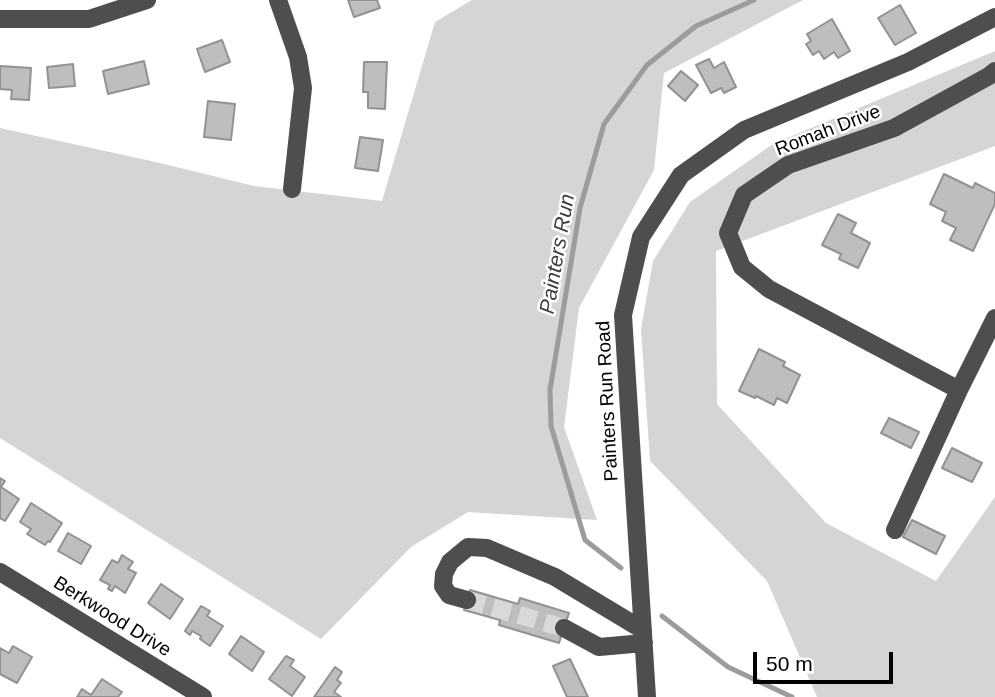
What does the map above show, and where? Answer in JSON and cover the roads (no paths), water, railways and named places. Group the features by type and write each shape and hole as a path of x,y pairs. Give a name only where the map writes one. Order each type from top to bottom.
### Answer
{"street":[{"path":"0,19 89,19 147,0"},
{"path":"278,0 298,57 303,88 292,189"},
{"name":"Painters Run Road","path":"647,697 623,315 641,237 681,175 744,130 908,62 995,17"},
{"name":"Romah Drive","path":"959,390 769,289 742,267 728,233 744,195 788,165 894,128 995,71"},
{"path":"895,530 995,318"},
{"path":"467,600 449,595 443,586 444,574 450,562 468,547 487,548 555,577 643,637"},
{"name":"Berkwood Drive","path":"0,572 181,692 202,697"},
{"path":"564,628 599,647 643,637"}],"waterway":[{"name":"Painters Run","path":"621,568 585,540 551,426 550,390 580,208 604,124 647,65 696,26 754,0"},
{"name":"Painters Run","path":"662,616 728,667 792,697"}],"tunnel":[{"path":"467,600 564,628"}]}
